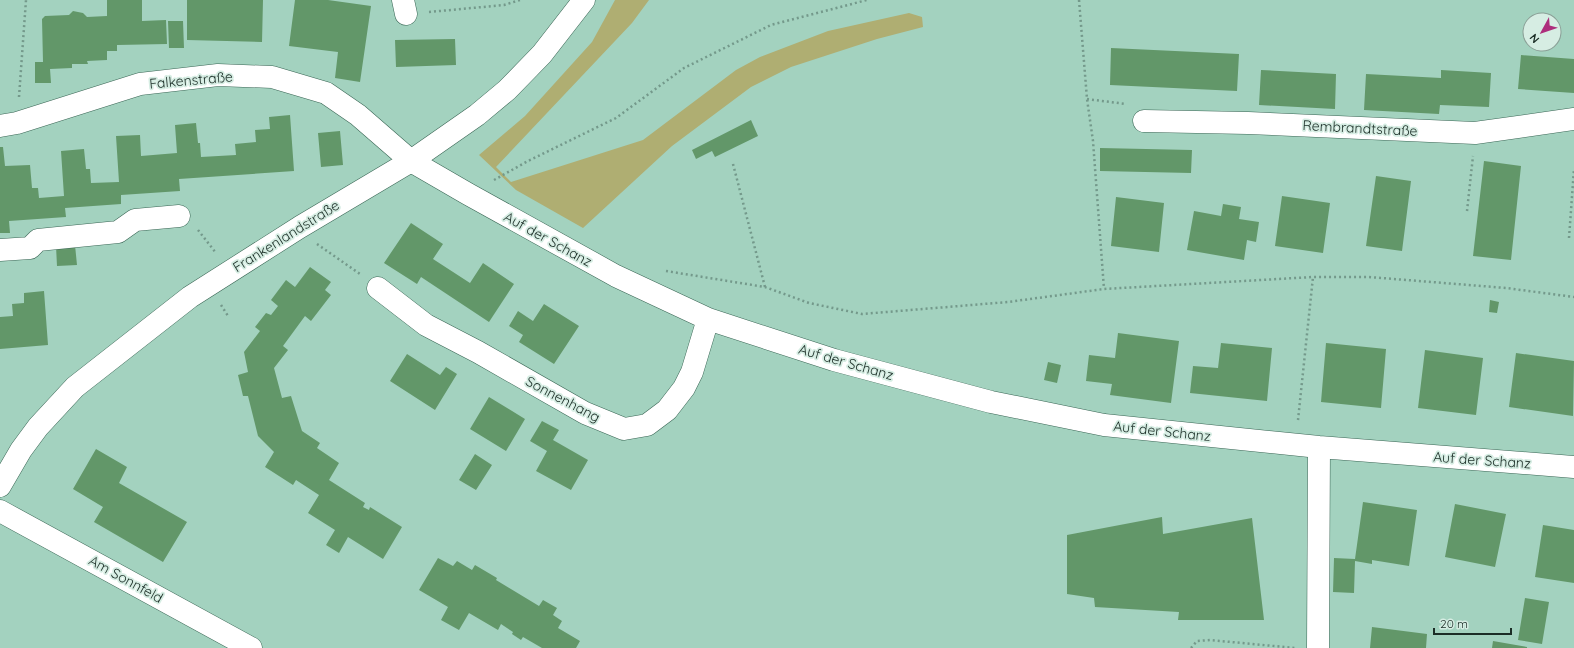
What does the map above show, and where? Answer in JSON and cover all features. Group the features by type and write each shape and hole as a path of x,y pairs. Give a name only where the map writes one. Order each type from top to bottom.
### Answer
{"street":[{"name":"Frankenlandstraße","path":"0,486 21,450 38,427 75,387 190,297 300,226 411,161 477,115 507,90 542,54 584,0"},
{"name":"Falkenstraße","path":"0,126 18,122 140,84 218,75 272,77 326,93 358,115 411,161"},
{"name":"Rembrandtstraße","path":"1144,121 1248,123 1475,133 1574,119"},
{"name":"Auf der Schanz","path":"411,161 616,276 708,319 834,360 991,402 1104,425 1296,445 1574,467"},
{"path":"0,250 30,248 38,240 118,232 135,220 179,216"},
{"name":"Sonnenhang","path":"378,288 426,325 478,352 585,413 624,429 647,425 667,410 684,388 692,372 708,319"},
{"path":"1318,648 1319,447"},
{"name":"Am Sonnfeld","path":"0,511 251,648"}],"path":[{"path":"20,77 26,0"},
{"path":"404,7 504,5 520,0"},
{"path":"468,194 616,118 684,68 771,25 867,0"},
{"path":"1079,0 1087,100 1093,140 1104,289"},
{"path":"1087,100 1134,105 1144,121"},
{"path":"733,164 765,287"},
{"path":"1467,211 1472,166"},
{"path":"1569,238 1574,169"},
{"path":"316,244 378,288"},
{"path":"660,272 667,271 765,287 809,303 862,314 1008,302 1104,289 1313,278 1369,277 1506,288 1574,296"},
{"path":"1296,445 1313,278"},
{"path":"1191,648 1196,641 1210,640 1299,648"}],"shaded area":[{"path":"615,0 649,0 632,23 496,167 511,182 643,140 736,70 760,57 828,31 909,13 922,17 923,27 877,39 791,67 751,87 672,146 583,228 516,190 479,155 525,116 592,42"}],"building":[{"path":"107,0 142,0 142,21 166,20 167,44 117,45 117,51 107,51 107,60 87,61 88,64 72,64 72,68 50,69 51,83 35,83 35,62 43,62 42,19 45,16 69,15 73,11 83,13 87,17 107,16"},
{"path":"187,0 263,0 262,42 187,40"},
{"path":"295,0 328,0 371,6 360,82 335,78 338,52 289,46"},
{"path":"168,21 183,21 184,48 169,48"},
{"path":"455,39 456,65 396,67 395,40"},
{"path":"1111,48 1239,54 1237,91 1110,85"},
{"path":"1521,55 1574,59 1574,93 1518,89"},
{"path":"1261,70 1336,74 1335,109 1259,105"},
{"path":"1441,70 1491,73 1489,107 1440,105 1439,114 1364,110 1366,74 1441,78"},
{"path":"290,115 294,171 179,179 180,191 121,195 121,204 65,208 66,217 9,221 10,233 0,233 0,147 3,147 5,166 30,165 32,188 38,188 39,198 64,196 61,151 84,149 86,169 90,169 91,183 119,182 116,136 140,135 141,156 177,153 175,125 196,123 201,157 236,155 235,144 256,142 255,130 270,129 269,117"},
{"path":"751,120 758,136 715,157 712,151 696,159 692,150"},
{"path":"340,131 343,165 321,167 318,133"},
{"path":"1100,148 1192,150 1191,173 1100,171"},
{"path":"1484,161 1521,166 1511,260 1473,256"},
{"path":"1376,176 1411,181 1402,251 1366,246"},
{"path":"1282,196 1330,203 1323,253 1275,246"},
{"path":"1116,197 1164,203 1159,252 1111,246"},
{"path":"1223,204 1241,207 1239,219 1259,222 1256,242 1247,240 1244,260 1187,250 1194,211 1221,216"},
{"path":"411,223 443,244 433,259 470,283 483,263 514,284 489,322 421,277 417,284 384,263"},
{"path":"75,245 77,265 57,266 56,246"},
{"path":"310,267 331,282 325,290 331,295 311,321 305,316 283,346 288,350 274,368 282,398 291,396 302,431 320,443 317,448 339,463 329,480 365,503 363,507 369,510 370,507 402,527 383,559 348,537 339,553 326,545 335,530 308,513 319,495 296,480 293,485 265,467 274,452 258,436 248,396 243,396 238,375 248,372 244,352 260,331 255,327 266,313 271,315 278,306 271,300 286,280 295,287"},
{"path":"44,291 48,345 0,349 0,317 13,316 12,304 24,303 24,293"},
{"path":"1490,300 1499,302 1497,313 1489,312"},
{"path":"544,304 579,326 554,364 519,342 523,335 509,326 518,311 533,321"},
{"path":"1118,333 1179,341 1171,403 1110,395 1112,384 1086,381 1089,355 1115,358"},
{"path":"1221,343 1272,348 1267,401 1190,393 1193,366 1218,368"},
{"path":"1326,343 1386,349 1381,408 1321,402"},
{"path":"1425,350 1483,358 1476,415 1418,408"},
{"path":"1516,353 1574,361 1573,416 1509,407"},
{"path":"407,354 440,375 446,367 457,374 435,410 390,381"},
{"path":"1048,362 1061,365 1057,383 1044,380"},
{"path":"489,397 525,419 506,451 470,429"},
{"path":"542,421 559,430 553,440 588,460 571,490 536,471 547,451 530,441"},
{"path":"96,449 127,467 119,483 187,522 163,562 94,522 103,507 73,489"},
{"path":"475,454 492,465 476,490 459,480"},
{"path":"1363,502 1417,510 1409,566 1372,560 1372,564 1355,561 1354,593 1333,592 1334,558 1355,559"},
{"path":"1455,504 1506,514 1495,567 1445,557"},
{"path":"1162,517 1163,534 1252,518 1264,620 1178,620 1179,612 1095,607 1094,598 1067,594 1067,535"},
{"path":"1543,525 1574,530 1574,583 1535,577"},
{"path":"438,558 453,566 457,561 472,570 475,565 497,578 496,580 539,606 543,600 557,608 553,615 562,621 558,628 580,641 576,648 542,648 523,637 521,640 512,634 513,632 501,624 498,630 469,613 459,630 441,620 448,607 419,590"},
{"path":"1525,598 1549,602 1542,644 1518,640"},
{"path":"1372,627 1427,634 1426,648 1370,648"},
{"path":"1493,641 1527,647 1527,648 1492,648"}]}
